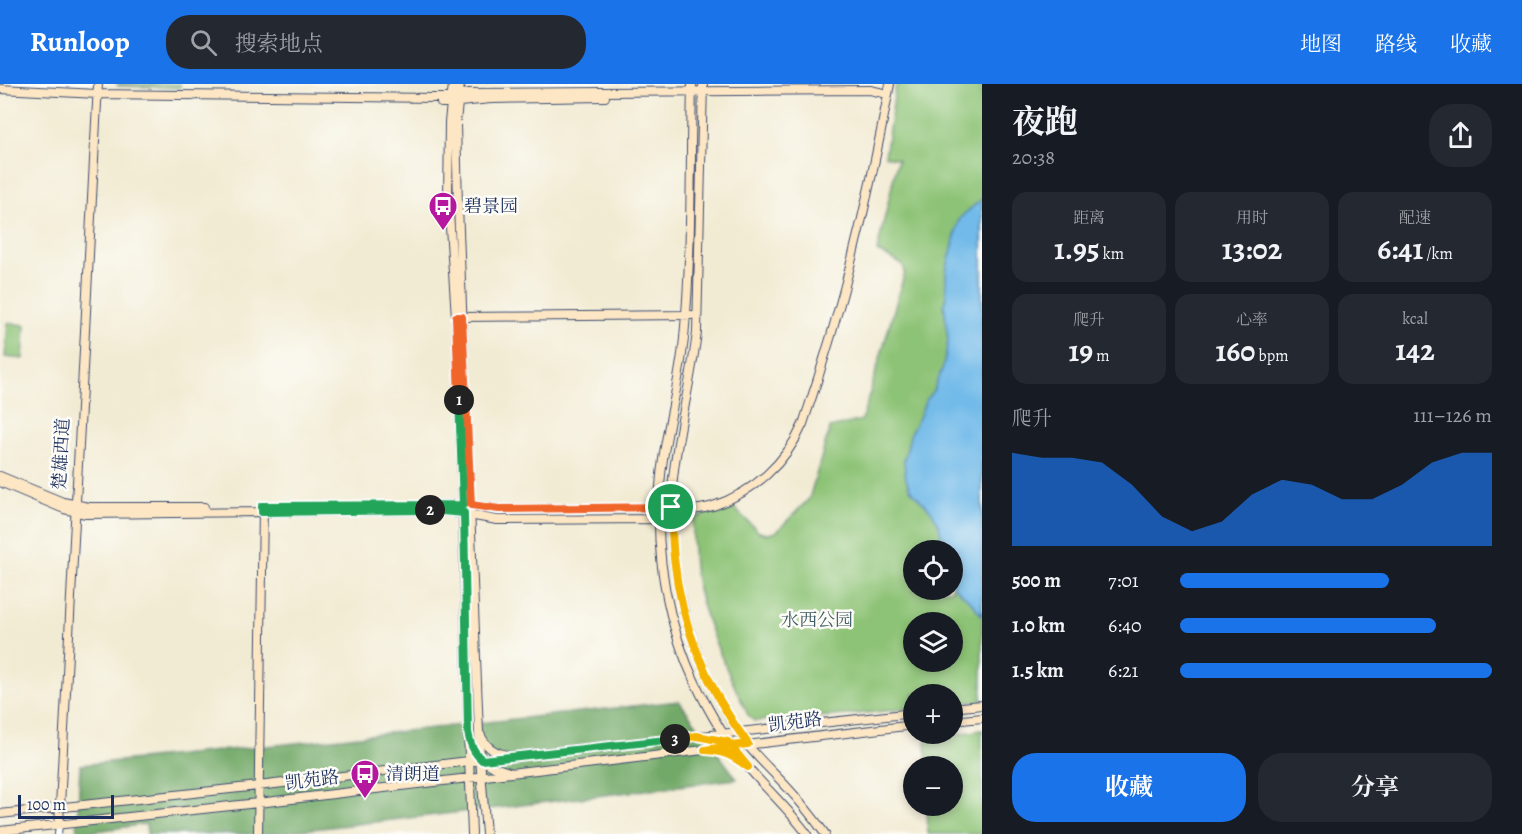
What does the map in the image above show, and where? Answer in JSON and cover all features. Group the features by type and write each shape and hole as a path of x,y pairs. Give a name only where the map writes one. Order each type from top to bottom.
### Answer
{"main road":[{"name":"楚雄西道","path":"59,829 98,84"},
{"path":"452,84 447,92 454,112 467,510 486,834"},
{"path":"452,84 445,110 453,122"},
{"path":"448,100 459,84"},
{"path":"691,90 686,315 680,369 663,457 658,508 663,582 677,639 722,733 748,767 807,834"},
{"path":"0,91 97,97 448,100 468,93 703,90 870,94 887,91 873,173 850,269 818,378 799,433 787,454 776,466 741,494 715,505 671,511 658,508 467,510 88,507 64,509 0,482"},
{"path":"703,90 698,315 694,356 675,464 671,511 677,578 695,649 718,698 738,731 759,758 798,800 825,834"},
{"path":"459,317 698,315"},
{"path":"0,476 75,508"},
{"path":"258,834 262,509"},
{"path":"467,510 497,520 659,519 671,511"},
{"path":"467,510 468,732 472,834"},
{"path":"963,707 982,705"},
{"name":"凯苑路","path":"0,814 480,759 903,714"},
{"path":"963,720 982,718"},
{"name":"凯苑路","path":"0,831 59,829 732,745 903,726"},
{"path":"479,731 484,743 493,751 513,756"},
{"path":"468,732 472,748 480,759 498,769 514,772"},
{"path":"697,736 746,749 759,758"},
{"path":"705,750 731,755 748,767"}],"green space":[{"path":"117,84 180,84 180,88 118,86"},
{"name":"水西公园","path":"896,84 982,84 982,701 963,703 963,684 903,684 903,709 754,721 748,715 732,681 704,611 694,568 693,519 731,505 759,532 767,534 776,532 809,499 830,428 862,420 905,272 903,265 877,251 898,159 885,156"},
{"path":"8,323 25,325 23,359 5,357"},
{"path":"679,701 737,779 269,834 147,834 146,824 77,834 80,765"},
{"path":"982,730 982,834 928,834 927,816 963,816 963,756 927,756 926,744 963,744 963,733"}],"water":[{"path":"982,199 982,616 963,595 963,540 945,540 941,536 939,525 931,511 910,489 906,479 904,461 911,432 943,367 948,341 944,304 946,271 958,222"}],"place":[{"name":"碧景园","path":"443,232"},
{"name":"清朗道","path":"365,800"}],"route":[{"path":"671,507 499,509 471,505 462,317 456,317 463,505 262,506 262,512 430,510 464,513 468,732 472,748 482,760 697,736 728,742 731,746 705,750 731,755 748,767 731,746 748,744 718,698 706,674 695,649 681,603 674,557 671,507"}]}
